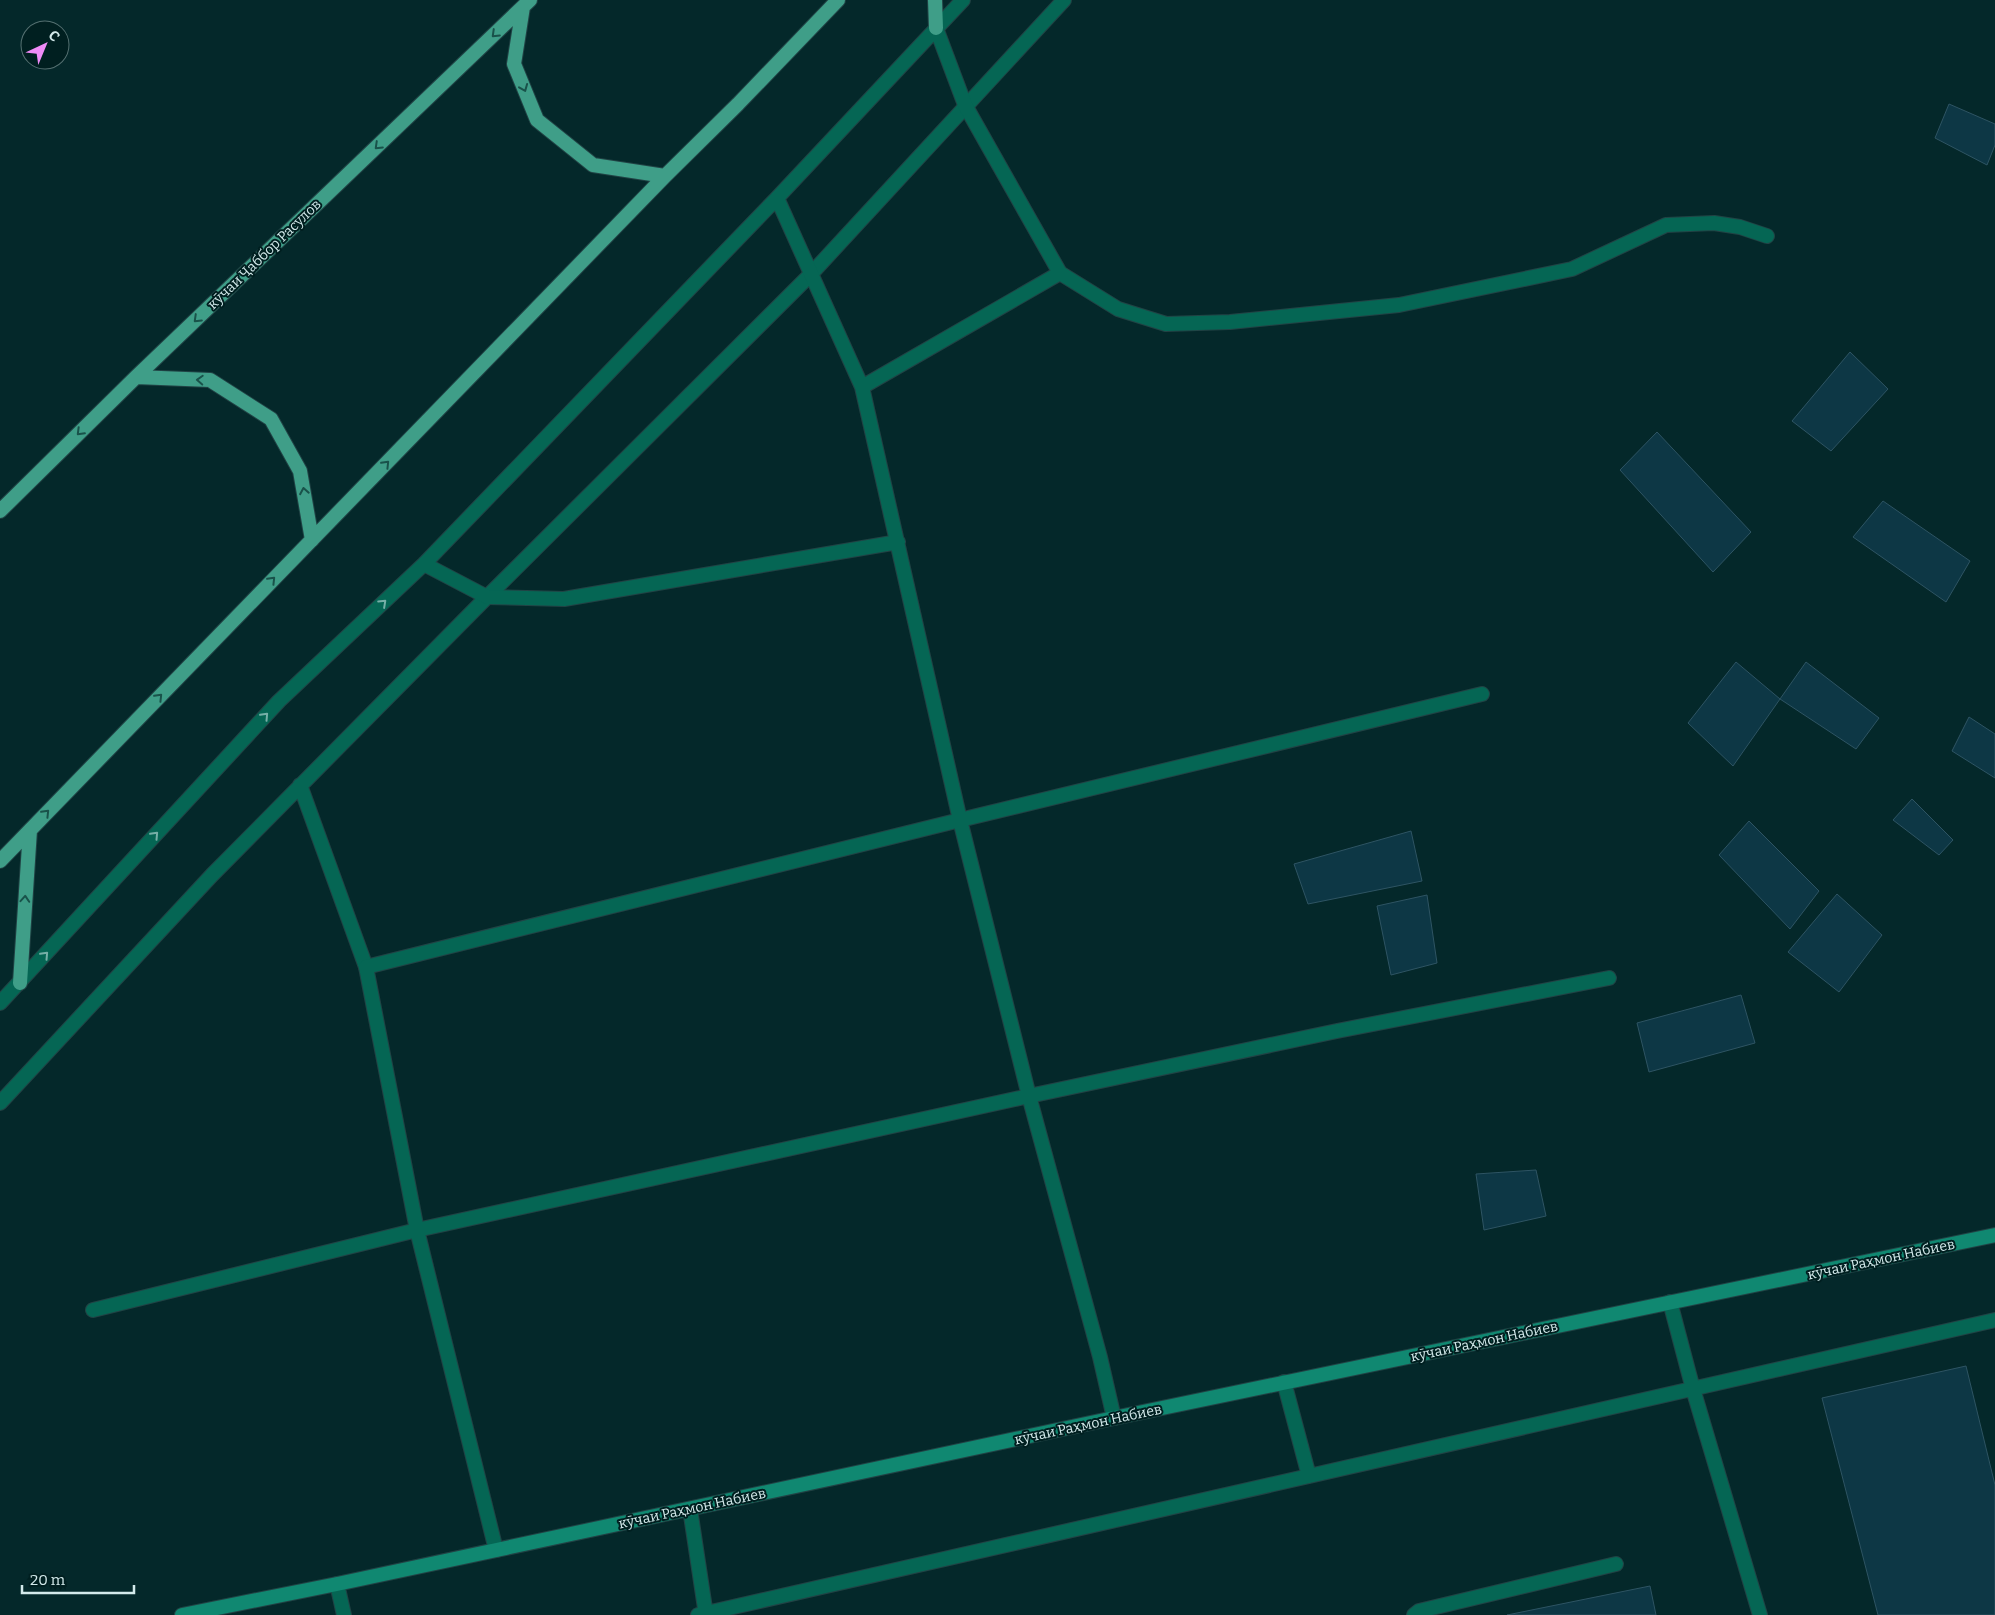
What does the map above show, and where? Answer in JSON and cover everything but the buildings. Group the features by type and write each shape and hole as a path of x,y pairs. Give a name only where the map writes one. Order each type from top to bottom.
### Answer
{"main road":[{"path":"0,861 838,0"},
{"path":"935,0 936,28"},
{"path":"527,4 514,64 536,120 593,165 665,176"},
{"name":"кӯчаи Ҷаббор Расулов","path":"0,510 136,377 527,4"},
{"path":"136,377 210,380 271,418 300,471 312,540"},
{"path":"20,983 30,830"},
{"name":"кӯчаи Раҳмон Набиев","path":"182,1615 338,1584 1284,1382 1995,1235"}],"street":[{"path":"0,1003 279,701 424,564 777,198 963,0"},
{"path":"0,1103 212,875 300,785 811,274 965,105 1064,0"},
{"path":"936,28 965,105 1060,273 1118,310 1166,324 1230,322 1399,305 1572,269 1666,224 1714,223 1740,227 1767,236"},
{"path":"777,198 862,387 960,820 1028,1096 1100,1357 1114,1418"},
{"path":"862,387 1060,273"},
{"path":"424,564 487,597 564,599 898,542"},
{"path":"366,967 960,820 1482,694"},
{"path":"300,785 366,967 417,1230 496,1550"},
{"path":"93,1310 417,1230 1028,1096 1346,1029 1610,978"},
{"path":"1670,1302 1693,1389 1760,1615"},
{"path":"690,1509 703,1614 1995,1320"},
{"path":"1284,1382 1309,1476"},
{"path":"1414,1615 1419,1611 1616,1564"},
{"path":"338,1584 344,1615"}]}
